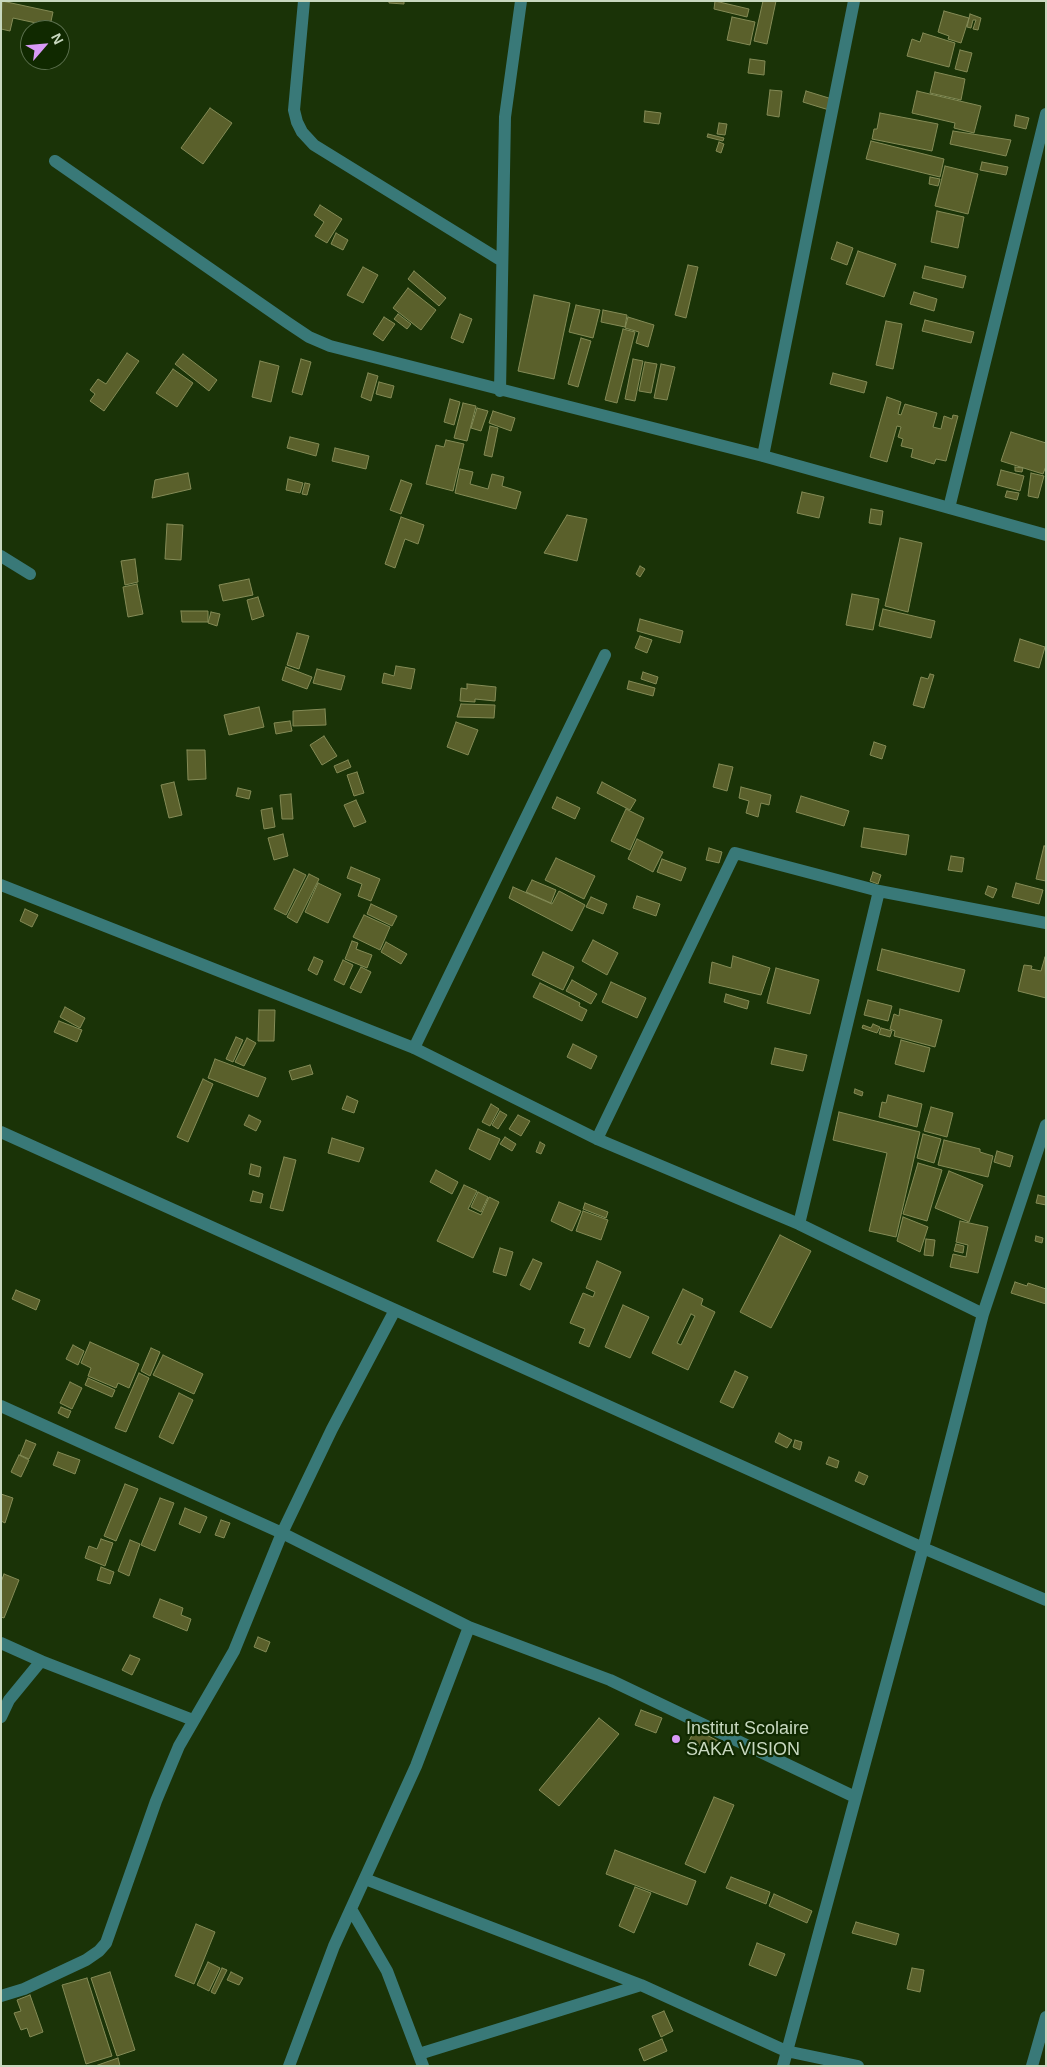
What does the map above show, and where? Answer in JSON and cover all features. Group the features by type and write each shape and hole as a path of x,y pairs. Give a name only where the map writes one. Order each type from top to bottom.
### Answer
{"street":[{"path":"304,1 294,110 302,132 314,145 502,261"},
{"path":"500,391 505,117 521,1"},
{"path":"762,456 854,1"},
{"path":"949,508 1046,114"},
{"path":"55,161 309,337 330,346 500,391 762,456 1046,534"},
{"path":"1,556 30,574"},
{"path":"414,1048 605,655"},
{"path":"597,1140 735,854 879,891 1046,923"},
{"path":"1,885 414,1048 597,1140 799,1224 983,1314"},
{"path":"799,1224 879,891"},
{"path":"783,2066 924,1548 983,1314 1046,1125"},
{"path":"1,1132 924,1548 1046,1600"},
{"path":"1,1996 24,1989 86,1960 99,1951 106,1943 156,1801 179,1746 234,1651 282,1533 332,1429 394,1310"},
{"path":"1,1406 282,1533 469,1626 610,1680 855,1797"},
{"path":"289,2066 334,1946 416,1766 469,1626"},
{"path":"1,1643 41,1661 193,1720"},
{"path":"1,1717 10,1700 41,1661"},
{"path":"365,1879 642,1985 786,2051 858,2066"},
{"path":"351,1909 387,1971 421,2060 642,1985"},
{"path":"1032,2066 1046,2016"}],"building":[{"path":"2,1 53,12 51,20 22,20 13,18 10,31 1,29"},
{"path":"389,1 404,1 404,4 389,3"},
{"path":"715,1 749,9 747,17 714,9"},
{"path":"763,1 776,1 767,44 754,41"},
{"path":"944,11 969,18 961,43 948,39 949,36 938,32"},
{"path":"970,14 981,18 978,30 973,29 976,20 973,20 971,28 967,27"},
{"path":"732,17 755,22 750,45 727,40"},
{"path":"923,33 955,43 949,67 907,56 912,39 920,42"},
{"path":"960,50 972,53 967,72 955,69"},
{"path":"750,59 765,61 764,75 748,73"},
{"path":"935,72 965,79 961,100 930,93"},
{"path":"770,90 782,91 779,117 767,115"},
{"path":"806,91 832,99 829,110 803,102"},
{"path":"917,91 981,106 974,133 954,128 955,123 912,113"},
{"path":"210,108 232,123 203,164 181,148"},
{"path":"645,111 661,113 659,124 644,122"},
{"path":"880,113 938,124 932,151 872,139 874,129 877,129"},
{"path":"1016,115 1029,118 1026,129 1014,126"},
{"path":"719,123 727,124 725,135 717,134"},
{"path":"953,131 1011,140 1006,156 950,144"},
{"path":"708,134 724,138 723,141 707,137"},
{"path":"871,141 944,159 940,177 866,159"},
{"path":"719,142 724,144 721,153 716,151"},
{"path":"982,162 1008,167 1006,175 980,170"},
{"path":"945,166 978,174 968,214 935,206"},
{"path":"930,177 940,179 938,186 929,184"},
{"path":"320,205 342,219 327,243 315,236 324,222 314,215"},
{"path":"937,211 964,217 958,248 931,242"},
{"path":"336,233 348,240 343,250 331,244"},
{"path":"837,242 853,248 847,265 831,259"},
{"path":"858,251 896,264 884,297 846,284"},
{"path":"688,265 698,267 686,318 675,315"},
{"path":"925,266 966,276 963,288 922,278"},
{"path":"363,267 378,275 363,303 347,295"},
{"path":"414,271 446,298 439,306 408,279"},
{"path":"408,288 436,310 421,330 393,308"},
{"path":"914,292 937,299 934,311 910,304"},
{"path":"534,295 570,303 554,379 518,371"},
{"path":"576,305 600,310 593,338 569,332"},
{"path":"603,310 627,315 625,327 601,322"},
{"path":"398,314 411,324 407,329 394,319"},
{"path":"460,314 472,319 463,343 451,338"},
{"path":"384,317 395,324 383,341 373,334"},
{"path":"628,317 654,325 648,347 636,343 639,332 625,328"},
{"path":"925,320 974,332 971,343 922,331"},
{"path":"886,321 902,324 893,369 876,365"},
{"path":"623,329 635,332 617,403 605,400"},
{"path":"581,338 591,341 578,387 568,384"},
{"path":"127,353 139,361 104,411 90,401 95,394 90,390 98,379 106,384"},
{"path":"183,354 217,380 209,391 175,364"},
{"path":"301,359 311,362 302,395 292,392"},
{"path":"633,359 643,361 635,401 625,399"},
{"path":"260,361 279,366 271,402 252,397"},
{"path":"645,362 657,364 651,393 639,391"},
{"path":"661,364 675,367 667,400 654,398"},
{"path":"173,369 193,383 177,407 156,393"},
{"path":"368,373 378,376 371,401 361,397"},
{"path":"833,373 867,382 864,393 830,384"},
{"path":"379,382 394,386 391,398 376,394"},
{"path":"887,397 901,402 898,414 901,415 905,404 937,413 933,427 941,429 944,416 952,419 953,415 958,416 946,461 936,459 934,464 911,457 913,449 901,446 903,439 898,437 901,427 897,426 887,462 870,457"},
{"path":"450,399 460,402 454,425 444,422"},
{"path":"463,403 476,406 467,441 454,438"},
{"path":"477,408 488,411 481,431 471,428"},
{"path":"493,411 515,418 511,431 489,423"},
{"path":"490,426 498,428 492,457 484,455"},
{"path":"1011,432 1046,443 1046,466 1043,474 1001,461"},
{"path":"290,437 319,444 316,456 287,448"},
{"path":"446,440 464,444 453,491 426,484 436,445 444,447"},
{"path":"335,448 369,456 366,469 332,461"},
{"path":"1015,467 1023,468 1022,472 1015,471"},
{"path":"460,469 473,472 470,484 488,489 492,474 504,477 502,486 521,492 516,509 455,493"},
{"path":"1001,470 1024,476 1020,491 997,485"},
{"path":"188,473 191,489 152,498 155,480"},
{"path":"1031,473 1044,476 1038,498 1028,496"},
{"path":"288,479 303,483 300,493 286,490"},
{"path":"401,480 412,484 401,514 390,510"},
{"path":"305,483 310,484 307,495 302,494"},
{"path":"1007,491 1019,493 1017,500 1005,497"},
{"path":"802,492 824,497 819,518 797,513"},
{"path":"871,509 883,511 881,525 869,523"},
{"path":"567,515 587,519 577,561 544,553"},
{"path":"401,517 424,525 418,544 405,539 395,568 385,564"},
{"path":"167,524 183,525 181,560 165,559"},
{"path":"900,538 922,543 908,612 885,606"},
{"path":"135,559 138,582 125,585 121,561"},
{"path":"640,566 645,569 640,577 636,574"},
{"path":"249,579 253,595 223,601 219,585"},
{"path":"137,584 143,614 128,617 123,587"},
{"path":"852,594 879,599 873,630 846,625"},
{"path":"258,597 264,616 252,620 247,600"},
{"path":"883,609 935,621 931,638 879,626"},
{"path":"181,611 208,611 208,622 182,622"},
{"path":"211,612 220,614 217,626 208,623"},
{"path":"640,619 683,631 680,643 637,631"},
{"path":"297,633 309,636 299,669 287,665"},
{"path":"640,636 652,640 647,653 635,648"},
{"path":"1020,639 1045,647 1039,668 1014,661"},
{"path":"396,666 415,669 411,689 382,683 384,673 394,676"},
{"path":"286,667 312,677 307,689 282,680"},
{"path":"317,669 345,676 341,690 313,683"},
{"path":"643,672 658,677 656,684 641,679"},
{"path":"930,674 934,675 924,708 913,705 921,677 928,679"},
{"path":"629,681 655,688 653,696 627,689"},
{"path":"467,684 496,687 495,701 475,699 475,702 460,701 461,688 467,689"},
{"path":"461,704 495,705 494,718 457,717"},
{"path":"259,707 264,727 229,735 224,715"},
{"path":"325,709 326,725 293,726 293,711"},
{"path":"290,721 292,731 276,734 274,723"},
{"path":"456,722 478,730 468,755 447,747"},
{"path":"324,736 337,756 322,765 310,745"},
{"path":"874,742 886,746 882,759 870,755"},
{"path":"187,750 205,750 206,779 188,780"},
{"path":"348,760 351,767 337,773 334,766"},
{"path":"719,764 733,767 727,791 713,787"},
{"path":"357,772 364,793 354,796 347,775"},
{"path":"174,782 182,815 169,818 161,785"},
{"path":"602,782 636,800 630,810 597,793"},
{"path":"741,787 771,795 769,805 761,803 758,817 746,813 749,801 739,798"},
{"path":"238,788 251,791 249,799 236,796"},
{"path":"291,794 293,819 282,819 280,795"},
{"path":"801,796 849,811 844,826 796,812"},
{"path":"557,797 580,808 575,819 552,808"},
{"path":"356,800 366,822 354,827 344,805"},
{"path":"272,808 275,827 264,829 261,810"},
{"path":"626,809 644,818 630,850 611,841"},
{"path":"864,828 909,835 906,855 861,847"},
{"path":"283,834 288,856 274,860 268,838"},
{"path":"637,839 663,852 653,872 628,859"},
{"path":"1044,846 1046,846 1046,881 1036,879"},
{"path":"709,848 722,852 719,863 706,860"},
{"path":"951,856 964,858 962,872 948,870"},
{"path":"556,858 595,876 584,899 545,880"},
{"path":"662,859 686,868 681,881 657,872"},
{"path":"351,867 380,879 371,901 358,896 362,884 347,878"},
{"path":"294,869 306,875 286,915 274,909"},
{"path":"873,872 881,875 878,884 870,881"},
{"path":"309,874 319,879 297,923 287,917"},
{"path":"532,880 556,890 551,903 526,892"},
{"path":"318,883 341,894 328,923 305,912"},
{"path":"1016,883 1043,890 1039,904 1012,897"},
{"path":"988,886 997,889 993,898 985,894"},
{"path":"513,887 552,904 559,891 585,905 572,931 509,898"},
{"path":"637,896 660,904 656,916 633,908"},
{"path":"591,897 607,904 603,914 586,907"},
{"path":"371,904 397,916 392,926 367,914"},
{"path":"25,909 38,915 32,927 20,921"},
{"path":"364,915 390,927 380,950 353,937"},
{"path":"593,940 618,953 607,975 582,961"},
{"path":"352,941 358,943 356,949 372,955 367,968 345,959"},
{"path":"386,942 407,954 401,964 381,952"},
{"path":"882,949 965,970 959,992 877,970"},
{"path":"543,952 574,967 563,990 532,975"},
{"path":"733,956 770,968 761,995 709,983 712,962 731,968"},
{"path":"314,957 323,961 317,975 308,970"},
{"path":"1045,957 1046,998 1018,991 1024,965 1032,966 1031,969 1041,971"},
{"path":"343,960 353,965 344,985 334,980"},
{"path":"361,967 371,972 361,993 350,988"},
{"path":"776,968 819,980 810,1014 767,1003"},
{"path":"572,980 597,994 591,1004 566,991"},
{"path":"611,982 646,998 637,1018 602,1002"},
{"path":"540,983 580,1003 579,1006 587,1010 582,1021 533,997"},
{"path":"726,994 749,1001 747,1009 724,1002"},
{"path":"868,1000 892,1006 888,1021 864,1015"},
{"path":"65,1007 85,1018 80,1028 60,1017"},
{"path":"900,1009 942,1020 935,1047 894,1036 895,1031 890,1029 894,1014 899,1016"},
{"path":"259,1010 275,1010 274,1041 258,1041"},
{"path":"59,1021 82,1030 77,1042 54,1032"},
{"path":"873,1024 880,1027 877,1033 862,1028 863,1025 871,1028"},
{"path":"881,1028 892,1031 890,1037 879,1034"},
{"path":"236,1037 243,1040 233,1062 226,1059"},
{"path":"247,1038 256,1043 244,1066 235,1062"},
{"path":"901,1040 930,1048 924,1072 895,1064"},
{"path":"573,1044 597,1056 591,1069 567,1057"},
{"path":"775,1048 807,1055 803,1071 771,1064"},
{"path":"215,1059 266,1078 258,1097 208,1078"},
{"path":"310,1065 313,1074 292,1080 289,1071"},
{"path":"203,1079 213,1084 188,1142 177,1137"},
{"path":"855,1089 863,1092 862,1096 854,1093"},
{"path":"888,1095 922,1104 917,1127 879,1117 882,1102 886,1103"},
{"path":"347,1096 358,1101 354,1113 342,1109"},
{"path":"491,1104 499,1109 490,1126 482,1122"},
{"path":"931,1107 953,1113 947,1137 924,1131"},
{"path":"500,1111 507,1115 498,1129 492,1125"},
{"path":"839,1112 920,1132 896,1237 869,1231 887,1153 833,1140"},
{"path":"249,1115 261,1121 256,1131 244,1125"},
{"path":"518,1115 530,1121 521,1136 509,1129"},
{"path":"478,1129 500,1139 490,1160 469,1149"},
{"path":"923,1134 941,1139 934,1163 917,1158"},
{"path":"505,1137 516,1144 512,1151 500,1144"},
{"path":"332,1138 364,1148 359,1162 328,1153"},
{"path":"944,1140 980,1149 980,1152 993,1156 988,1177 938,1165"},
{"path":"540,1142 545,1145 541,1154 536,1152"},
{"path":"997,1151 1013,1156 1010,1167 994,1162"},
{"path":"284,1157 296,1160 283,1211 270,1208"},
{"path":"918,1163 942,1170 927,1221 903,1214"},
{"path":"251,1164 261,1167 259,1177 249,1174"},
{"path":"436,1170 458,1182 452,1194 430,1182"},
{"path":"949,1171 983,1185 969,1222 935,1208"},
{"path":"464,1185 477,1191 468,1209 481,1215 489,1197 499,1202 473,1258 437,1241"},
{"path":"253,1191 263,1194 261,1203 250,1201"},
{"path":"478,1192 488,1197 481,1212 471,1207"},
{"path":"1038,1195 1046,1197 1046,1205 1036,1203"},
{"path":"559,1202 581,1211 572,1231 551,1221"},
{"path":"585,1203 608,1212 606,1218 583,1209"},
{"path":"583,1211 608,1220 601,1240 576,1231"},
{"path":"903,1217 928,1227 920,1252 897,1241"},
{"path":"960,1221 988,1227 978,1273 950,1267 953,1254 966,1257 968,1245 956,1242"},
{"path":"780,1235 811,1251 771,1328 740,1312"},
{"path":"1036,1236 1043,1238 1042,1243 1035,1241"},
{"path":"926,1239 935,1240 933,1256 924,1255"},
{"path":"956,1244 964,1246 963,1253 954,1251"},
{"path":"500,1248 513,1252 506,1276 493,1272"},
{"path":"533,1259 542,1263 530,1290 520,1285"},
{"path":"597,1261 621,1272 589,1347 579,1343 585,1329 570,1323 583,1293 593,1297 595,1292 586,1288"},
{"path":"1015,1282 1027,1286 1028,1283 1046,1289 1046,1304 1011,1293"},
{"path":"683,1289 703,1299 701,1305 715,1312 688,1370 652,1353","holes":["691,1314 695,1316 681,1345 677,1343"]},
{"path":"16,1290 40,1300 36,1310 12,1299"},
{"path":"623,1305 649,1317 630,1358 605,1347"},
{"path":"90,1342 139,1364 129,1388 118,1383 116,1388 88,1376 91,1368 81,1363"},
{"path":"73,1345 84,1351 78,1365 66,1359"},
{"path":"151,1348 160,1352 150,1376 141,1371"},
{"path":"163,1355 203,1374 194,1394 153,1375"},
{"path":"735,1371 748,1377 733,1408 720,1402"},
{"path":"139,1373 149,1378 126,1432 115,1428"},
{"path":"88,1378 115,1390 112,1397 85,1385"},
{"path":"70,1382 82,1388 72,1409 60,1403"},
{"path":"179,1393 193,1400 173,1444 159,1437"},
{"path":"61,1407 71,1411 68,1418 58,1413"},
{"path":"779,1433 792,1440 787,1448 775,1442"},
{"path":"26,1440 36,1444 29,1459 20,1455"},
{"path":"795,1440 802,1442 800,1450 793,1447"},
{"path":"58,1452 80,1460 75,1474 53,1465"},
{"path":"19,1455 29,1460 21,1477 11,1472"},
{"path":"829,1457 839,1461 837,1468 826,1464"},
{"path":"859,1472 868,1476 864,1485 855,1481"},
{"path":"125,1484 138,1489 116,1541 104,1536"},
{"path":"1,1494 13,1498 5,1523 1,1521"},
{"path":"160,1498 174,1503 155,1551 141,1545"},
{"path":"185,1508 207,1517 200,1533 179,1524"},
{"path":"221,1520 230,1523 224,1538 215,1535"},
{"path":"101,1539 113,1543 105,1566 85,1558 89,1546 97,1549"},
{"path":"130,1540 140,1544 129,1576 118,1571"},
{"path":"101,1567 114,1572 110,1584 97,1580"},
{"path":"4,1574 19,1580 4,1618 1,1617 1,1582"},
{"path":"160,1599 183,1608 181,1615 191,1619 187,1631 153,1617"},
{"path":"258,1637 270,1642 266,1652 254,1647"},
{"path":"130,1655 140,1659 132,1675 122,1670"},
{"path":"641,1710 662,1718 656,1733 635,1725"},
{"path":"599,1718 619,1734 559,1806 539,1790"},
{"path":"695,1729 720,1742 714,1754 689,1741"},
{"path":"714,1797 734,1805 705,1873 685,1864"},
{"path":"615,1850 696,1881 687,1905 606,1874"},
{"path":"731,1877 770,1892 766,1904 726,1888"},
{"path":"635,1887 651,1893 634,1933 619,1926"},
{"path":"774,1894 812,1911 807,1923 769,1906"},
{"path":"856,1922 899,1934 896,1945 852,1933"},
{"path":"196,1924 215,1932 194,1984 175,1976"},
{"path":"757,1943 785,1954 776,1976 749,1965"},
{"path":"208,1962 220,1968 209,1991 197,1985"},
{"path":"222,1968 227,1970 215,1994 211,1992"},
{"path":"912,1968 924,1970 920,1992 907,1989"},
{"path":"110,1972 135,2050 117,2056 91,1978"},
{"path":"231,1972 243,1978 239,1985 227,1980"},
{"path":"87,1978 112,2056 86,2064 62,1985"},
{"path":"30,1995 43,2032 30,2037 27,2028 21,2030 14,2013 21,2011 17,2000"},
{"path":"664,2011 673,2031 661,2037 652,2016"},
{"path":"662,2039 667,2051 644,2061 639,2049"},
{"path":"118,2058 120,2066 95,2066"}],"place":[{"name":"Institut Scolaire SAKA VISION","path":"676,1739"}]}
